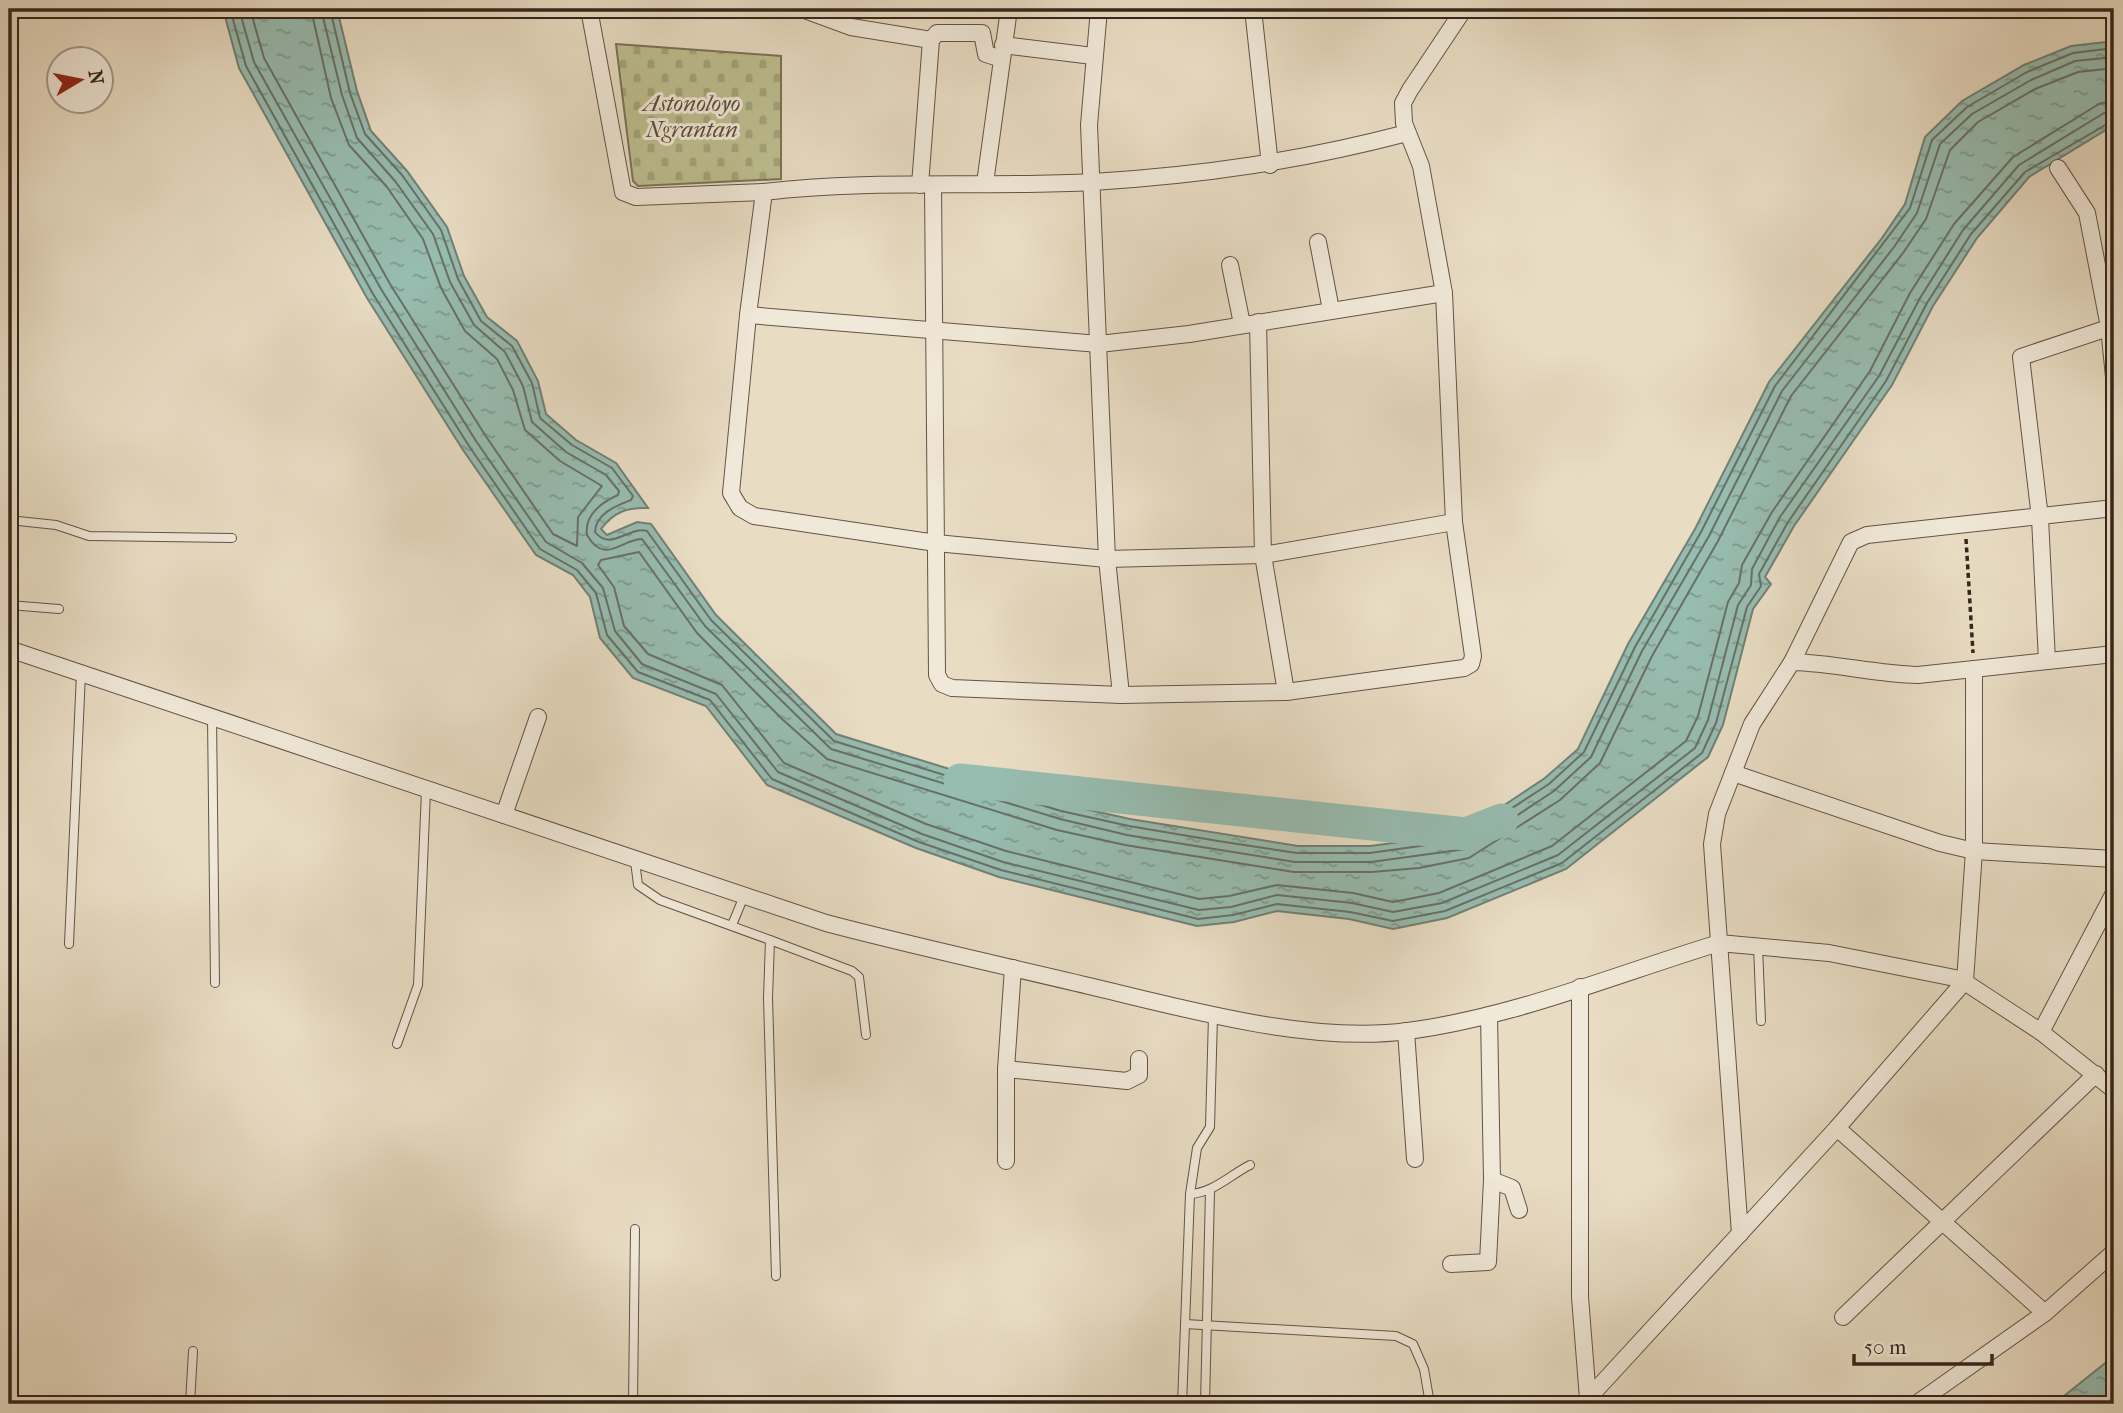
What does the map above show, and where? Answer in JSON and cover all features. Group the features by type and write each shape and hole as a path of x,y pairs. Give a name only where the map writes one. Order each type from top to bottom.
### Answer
{"street":[{"path":"589,9 623,191 629,197 985,183 1092,182 1270,165 1324,155 1408,133"},
{"path":"803,9 851,27 931,40"},
{"path":"985,183 1009,9"},
{"path":"1099,9 1089,103 1107,559 1121,695"},
{"path":"1253,9 1270,165"},
{"path":"1093,56 1003,52 986,54 984,35 979,33 945,31 937,33 931,40 927,185 936,333 937,675 942,684 952,688 1121,695 1286,692 1451,670 1471,664 1473,656 1454,522 1444,293 1421,166 1408,133 1403,103 1464,9"},
{"path":"2058,168 2087,213 2112,326 2114,377"},
{"path":"764,192 748,315 732,493 740,508 754,516 936,543 1107,559 1263,555 1454,522"},
{"path":"1318,242 1331,310"},
{"path":"1230,265 1250,323 1263,555 1286,692"},
{"path":"748,315 936,333 1098,344 1444,293"},
{"path":"2047,661 2040,518 2021,357 2112,326"},
{"path":"1740,1234 1713,829 1752,724 1792,662 1851,542 1867,535 2114,508"},
{"path":"9,649 635,861 866,934 1213,1016 1326,1031 1406,1031 1489,1014 1719,943 1758,946 1829,953 1965,981 2041,1032 2114,1090"},
{"path":"1792,662 1837,663 1892,674 1975,669 2114,654"},
{"path":"1589,1402 1837,1128 1965,981 1974,851 1975,669"},
{"path":"504,815 538,717"},
{"path":"1733,773 1940,843 1974,851 2114,859"},
{"path":"2041,1032 2114,893"},
{"path":"1006,1161 1006,1069 1013,968"},
{"path":"1580,987 1580,1297 1589,1402"},
{"path":"1451,1264 1488,1262 1492,1181 1489,1014"},
{"path":"1406,1031 1415,1158"},
{"path":"1006,1069 1127,1082 1139,1075 1139,1059"},
{"path":"1843,1317 2096,1074"},
{"path":"1837,1128 2045,1313"},
{"path":"1492,1181 1512,1188 1519,1210"},
{"path":"1916,1404 2045,1313 2114,1252"}],"lane":[{"path":"9,520 56,525 89,536 232,538"},
{"path":"9,605 59,609"},
{"path":"69,944 81,673"},
{"path":"212,716 215,983"},
{"path":"397,1044 418,985 426,790"},
{"path":"635,861 638,885 660,900 852,971 859,977 866,1035"},
{"path":"732,925 744,896"},
{"path":"770,940 768,998 776,1276"},
{"path":"1758,946 1761,1021"},
{"path":"1182,1404 1191,1194 1197,1148 1210,1127 1213,1016"},
{"path":"1191,1194 1210,1191 1226,1177 1251,1166"},
{"path":"1205,1404 1210,1191"},
{"path":"633,1404 635,1229"},
{"path":"1185,1324 1395,1336 1413,1344 1424,1369 1430,1404"},
{"path":"190,1404 193,1351"}],"path":[{"path":"1965,526 1975,669"}],"green space":[{"name":"Astonoloyo Ngrantan","path":"616,44 781,56 781,179 638,186 633,181"}],"water":[{"path":"223,9 272,12 273,9 337,9 357,91 371,131 407,171 447,227 464,276 487,317 517,341 538,381 546,414 576,440 616,463 648,508 634,508 622,512 611,518 601,529 607,535 637,522 651,524 716,615 836,734 1063,804 1130,819 1298,846 1370,846 1461,834 1545,778 1578,749 1628,644 1695,529 1769,382 1882,238 1905,204 1925,137 1962,101 2024,65 2071,46 2114,41 2114,125 2029,177 1977,238 1933,306 1892,385 1794,526 1765,577 1771,584 1753,609 1723,725 1708,757 1566,869 1447,918 1393,929 1349,919 1277,911 1234,922 1197,926 999,877 916,848 767,785 706,706 633,678 600,638 590,597 573,575 536,555 463,450 367,298 239,68"},
{"path":"2114,1356 2114,1404 2054,1404"}],"waterway":[{"path":"960,780 1466,834 1502,820"}]}
